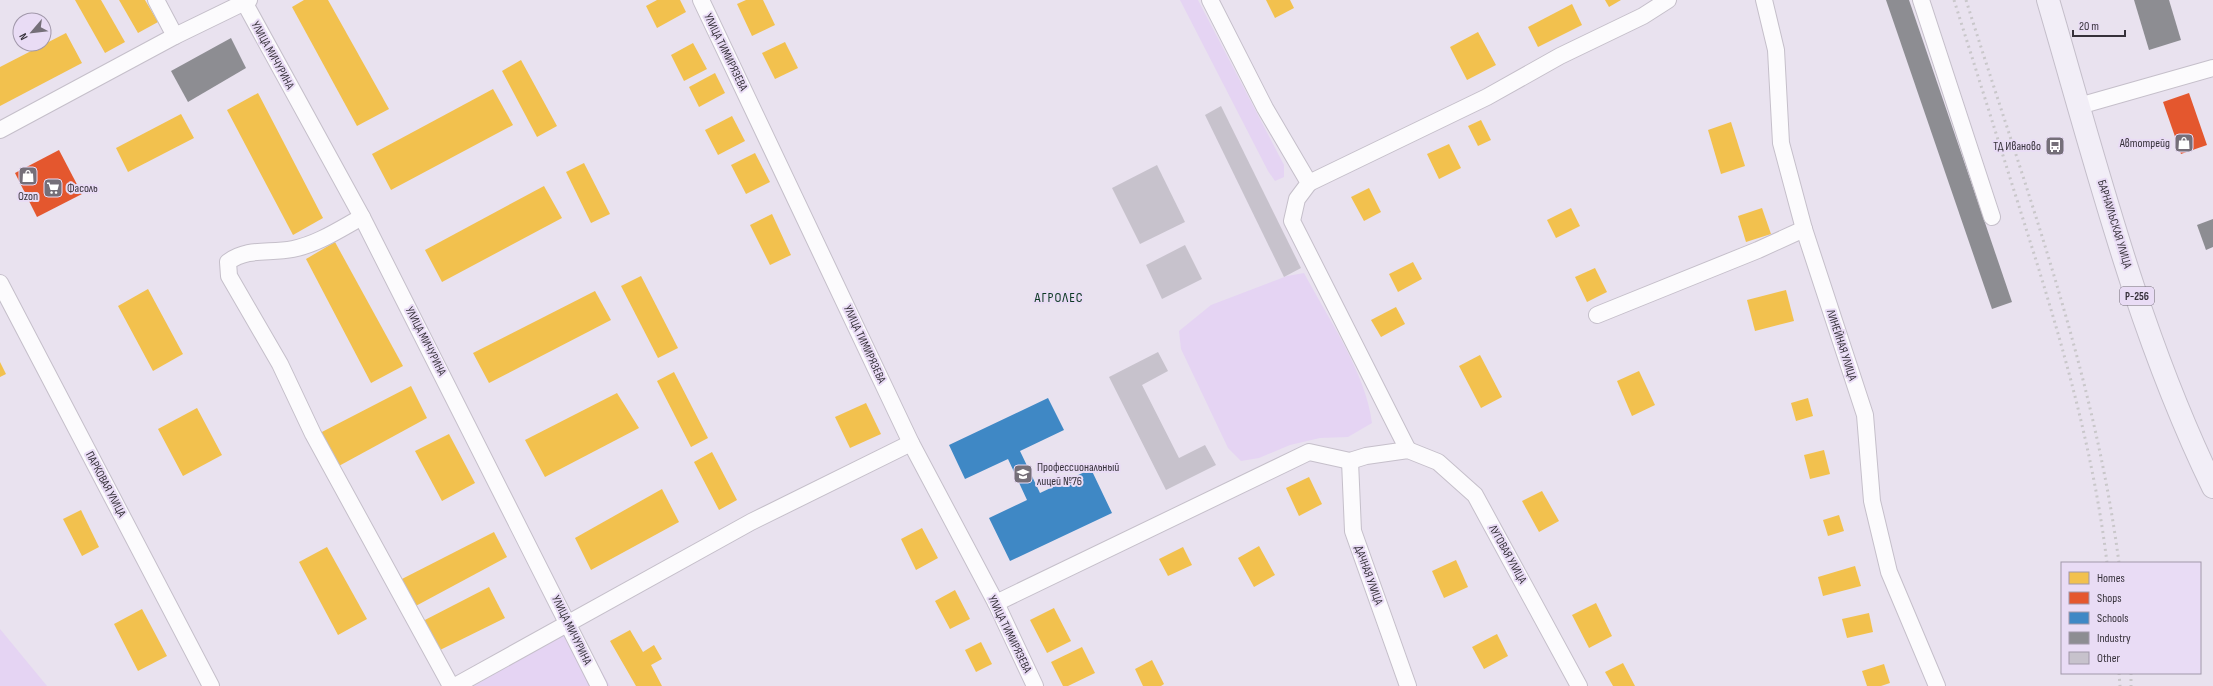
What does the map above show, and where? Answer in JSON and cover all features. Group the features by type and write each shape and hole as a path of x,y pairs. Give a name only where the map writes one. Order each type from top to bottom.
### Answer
{"highway":[{"name":"БАРНАУЛЬСКАЯ УЛИЦА","path":"2048,0 2125,258 2155,348 2180,414 2212,482"}],"street":[{"path":"156,0 175,36"},
{"name":"УЛИЦА ТИМИРЯЗЕВА","path":"701,0 910,442 996,603 1035,686"},
{"path":"1210,0 1265,108 1309,183"},
{"path":"996,603 1309,452 1350,461 1366,456 1408,450 1292,221 1297,199 1309,183 1487,97 1560,56 1643,16 1668,0"},
{"name":"ЛИНЕЙНАЯ УЛИЦА","path":"1764,0 1776,50 1781,143 1804,229 1865,414 1872,502 1889,572 1937,686"},
{"path":"1921,0 1992,217"},
{"path":"0,130 175,36 246,1"},
{"name":"УЛИЦА МИЧУРИНА","path":"246,1 362,217 599,686"},
{"path":"2079,106 2213,68"},
{"path":"362,217 323,239 293,249 239,254 228,262 229,276 280,364 313,434 451,686"},
{"path":"1597,315 1758,250 1804,229"},
{"name":"ПАРКОВАЯ УЛИЦА","path":"0,283 211,686"},
{"path":"455,686 750,522 910,442"},
{"name":"ЛУГОВАЯ УЛИЦА","path":"1408,450 1438,462 1475,495 1579,686"},
{"name":"ДАЧНАЯ УЛИЦА","path":"1350,461 1353,531 1408,686"}],"shaded area":[{"path":"1180,0 1198,0 1284,165 1284,177 1275,181 1268,171"},
{"path":"1304,273 1354,365 1368,404 1372,423 1348,437 1320,438 1290,445 1259,458 1241,461 1228,448 1181,349 1179,331 1211,305 1287,276"},
{"path":"576,626 610,686 474,686"},
{"path":"0,629 47,686 0,686"}],"building: Homes":[{"path":"75,0 101,0 125,42 105,53"},
{"path":"119,0 145,0 158,22 138,33"},
{"path":"304,0 328,0 389,109 357,126 292,7"},
{"path":"657,0 680,0 686,12 657,28 646,6"},
{"path":"746,0 763,0 775,25 752,36 737,4"},
{"path":"1266,0 1290,0 1294,8 1275,18"},
{"path":"1605,0 1621,0 1609,7"},
{"path":"1572,4 1582,25 1538,47 1528,27"},
{"path":"1478,32 1496,65 1467,80 1450,47"},
{"path":"66,33 82,63 0,106 0,67 29,52 52,52 52,40"},
{"path":"785,42 798,68 775,79 762,53"},
{"path":"693,43 707,69 684,81 671,55"},
{"path":"521,60 557,126 537,137 502,71"},
{"path":"715,73 725,93 699,107 689,87"},
{"path":"493,89 513,125 391,190 372,154"},
{"path":"258,93 323,218 293,235 227,110"},
{"path":"181,114 194,138 128,172 116,148"},
{"path":"732,116 745,141 718,155 705,130"},
{"path":"1481,120 1491,140 1478,146 1468,126"},
{"path":"1731,122 1745,166 1721,174 1708,130"},
{"path":"1449,144 1461,168 1439,179 1427,154"},
{"path":"755,153 770,182 746,194 731,165"},
{"path":"584,163 610,214 591,223 566,172"},
{"path":"544,186 562,218 442,282 425,250"},
{"path":"1369,188 1381,212 1364,221 1351,197"},
{"path":"1571,208 1580,226 1556,238 1547,220"},
{"path":"1762,208 1771,234 1746,242 1738,216"},
{"path":"772,214 791,255 770,265 750,225"},
{"path":"335,242 403,366 371,383 306,259"},
{"path":"1413,262 1422,279 1398,292 1389,274"},
{"path":"1595,268 1607,292 1587,302 1575,277"},
{"path":"641,276 678,348 658,358 621,286"},
{"path":"148,289 183,354 153,371 118,306"},
{"path":"1786,290 1794,321 1755,331 1747,300"},
{"path":"595,291 611,320 489,383 473,353"},
{"path":"1396,307 1405,324 1381,337 1371,320"},
{"path":"1480,355 1502,397 1481,408 1459,366"},
{"path":"0,362 6,374 0,377"},
{"path":"1639,371 1655,405 1632,416 1617,381"},
{"path":"674,372 708,438 691,447 657,381"},
{"path":"411,386 427,418 337,467 318,434"},
{"path":"617,393 639,428 545,477 525,440"},
{"path":"1808,398 1813,416 1796,421 1791,403"},
{"path":"866,403 881,434 850,448 835,417"},
{"path":"197,408 222,455 183,476 158,429"},
{"path":"449,434 475,483 442,501 415,451"},
{"path":"1824,450 1830,474 1810,479 1804,455"},
{"path":"712,452 737,500 719,510 694,462"},
{"path":"1309,477 1322,504 1299,516 1286,488"},
{"path":"662,489 679,522 591,570 575,538"},
{"path":"1542,491 1559,521 1539,532 1522,501"},
{"path":"81,510 99,547 82,556 63,519"},
{"path":"1839,515 1844,531 1828,536 1823,520"},
{"path":"922,528 938,558 916,570 901,539"},
{"path":"494,532 507,557 412,608 398,581"},
{"path":"1259,546 1275,575 1254,587 1238,558"},
{"path":"327,547 367,619 338,635 299,562"},
{"path":"1183,547 1192,565 1168,576 1159,559"},
{"path":"1456,560 1468,587 1444,598 1432,571"},
{"path":"1855,566 1861,586 1823,596 1818,577"},
{"path":"489,587 505,618 436,652 421,622"},
{"path":"955,590 970,619 950,629 935,601"},
{"path":"1596,603 1612,636 1589,648 1572,615"},
{"path":"1054,608 1071,641 1047,653 1030,620"},
{"path":"142,609 167,656 138,671 114,624"},
{"path":"1869,613 1873,632 1847,638 1842,619"},
{"path":"630,630 643,652 654,645 662,659 651,665 662,686 636,686 610,641"},
{"path":"1497,634 1508,656 1484,669 1472,647"},
{"path":"981,642 992,664 976,672 965,650"},
{"path":"1082,647 1095,673 1068,686 1063,686 1051,662"},
{"path":"1152,660 1164,684 1161,686 1143,686 1135,669"},
{"path":"1623,663 1635,686 1613,686 1605,672"},
{"path":"1884,664 1890,683 1881,686 1867,686 1862,671"}],"building: Shops":[{"path":"2189,93 2207,145 2181,154 2163,102"},
{"path":"59,150 82,194 37,217 15,173"}],"building: Schools":[{"name":"Профессиональный лицей №76","path":"1048,398 1064,430 1020,451 1040,493 1091,469 1112,513 1010,561 989,518 1027,500 1008,459 965,479 949,445"}],"building: Industry":[{"path":"1886,0 1909,0 2012,302 1992,309"},
{"path":"2134,0 2169,0 2181,40 2149,50"},
{"path":"231,38 246,68 188,102 171,71"},
{"path":"2213,219 2213,247 2206,250 2197,225"}],"building: Other":[{"path":"1221,106 1301,268 1284,277 1205,115"},
{"path":"1157,165 1185,222 1140,244 1112,188"},
{"path":"1185,245 1202,279 1162,299 1146,265"},
{"path":"1158,352 1168,371 1142,385 1179,458 1205,445 1216,465 1166,490 1109,377"}],"railway":[{"path":"1954,0 2062,347 2084,433 2093,476 2107,562"},
{"path":"1966,0 2055,278 2075,349 2093,420 2108,491 2119,562"},
{"path":"2119,674 2120,686"},
{"path":"2131,674 2131,686"}],"place":[{"name":"Автотрейд","path":"2184,143"},
{"name":"ТД Иваново","path":"2055,146"},
{"name":"Ozon","path":"28,176"},
{"name":"Фасоль","path":"53,188"},
{"name":"Профессиональный лицей №76","path":"1023,474"}],"district":[{"name":"АГРОЛЕС","path":"1059,297"}]}
